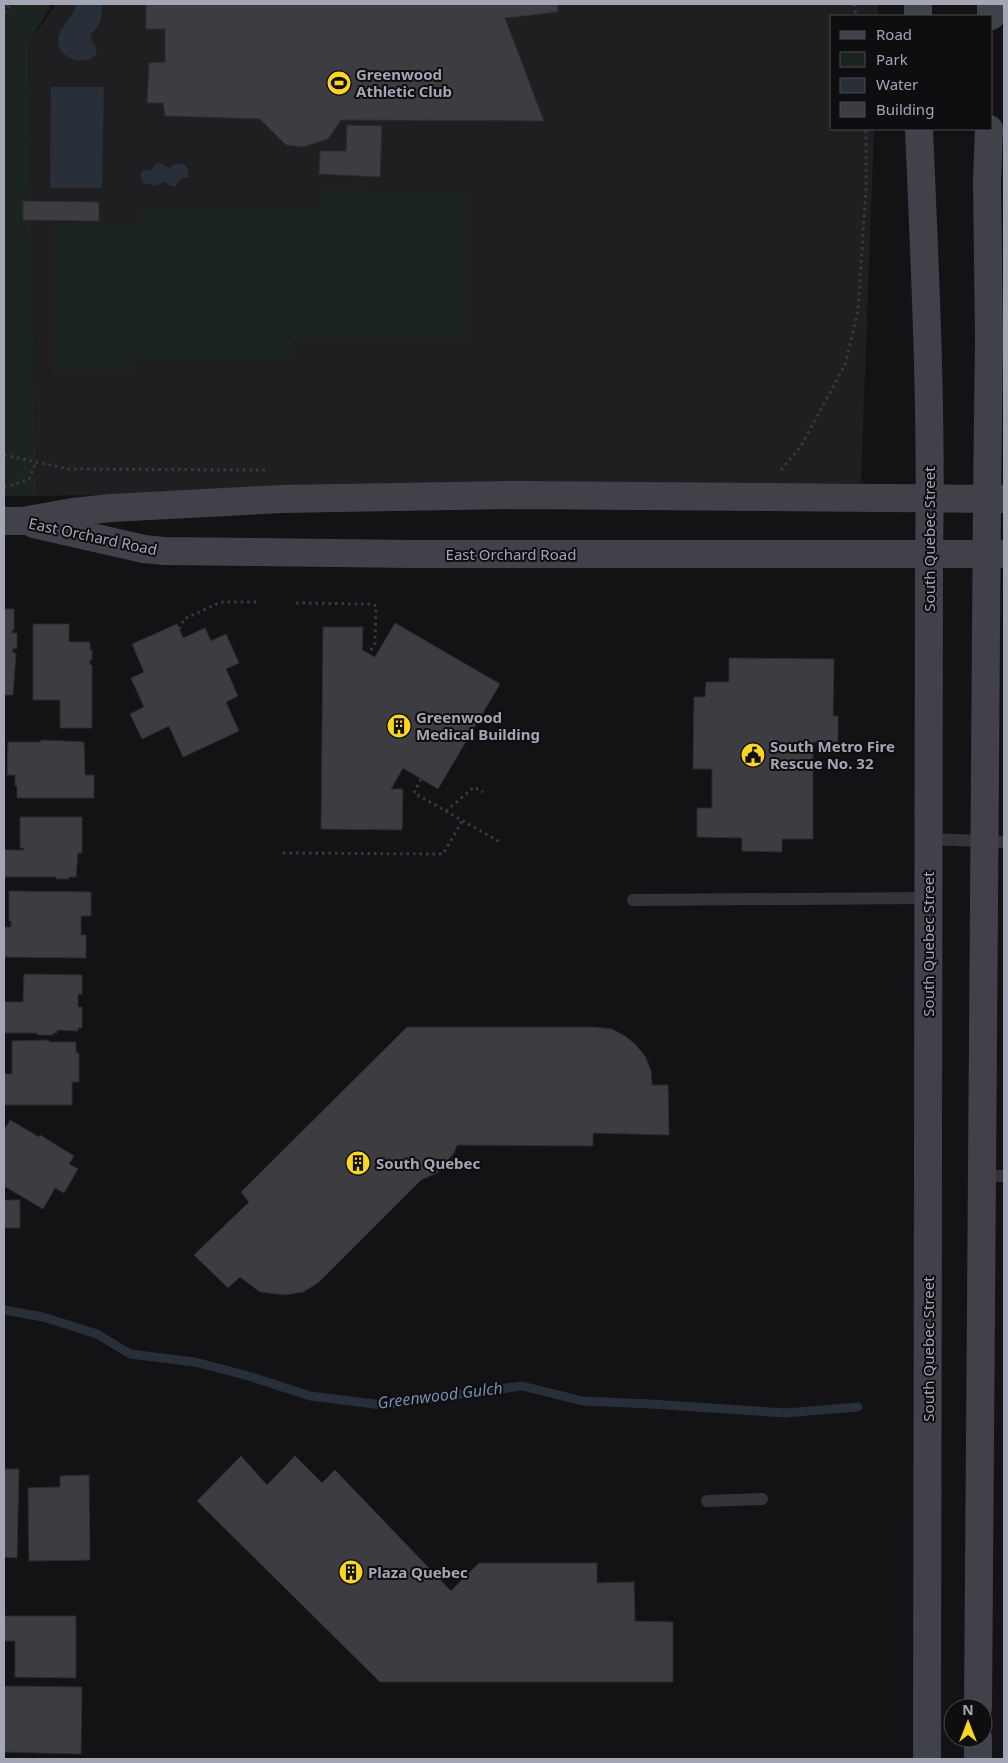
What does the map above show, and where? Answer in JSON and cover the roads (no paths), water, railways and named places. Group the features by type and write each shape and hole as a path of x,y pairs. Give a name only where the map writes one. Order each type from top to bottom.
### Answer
{"main road":[{"name":"South Quebec Street","path":"919,130 925,275 930,499 927,1759"},
{"path":"978,1698 993,1176 995,499 989,338 988,130"},
{"name":"East Orchard Road","path":"13,521 111,508 292,499 527,495 995,499"},
{"name":"East Orchard Road","path":"13,521 144,550 164,551 413,554 995,554"}],"lane":[{"path":"928,839 994,842"},
{"path":"633,900 929,898"},
{"path":"707,1501 762,1499"}],"water":[{"path":"76,4 102,4 100,21 91,36 97,51 93,58 88,60 69,57 59,48 59,36"},
{"path":"51,87 104,87 102,188 50,188"},
{"path":"157,163 169,168 183,163 187,167 189,177 181,179 176,186 164,182 155,186 146,184 142,181 142,171 151,170"}],"waterway":[{"name":"Greenwood Gulch","path":"4,1310 43,1317 97,1334 130,1354 195,1362 252,1377 310,1396 382,1405 522,1386 583,1401 785,1413 858,1407"}],"place":[{"name":"Greenwood Athletic Club","path":"339,83"},
{"name":"Greenwood Medical Building","path":"399,726"},
{"name":"South Metro Fire Rescue No. 32","path":"753,755"},
{"name":"South Quebec","path":"358,1163"},
{"name":"Plaza Quebec","path":"351,1572"}]}
